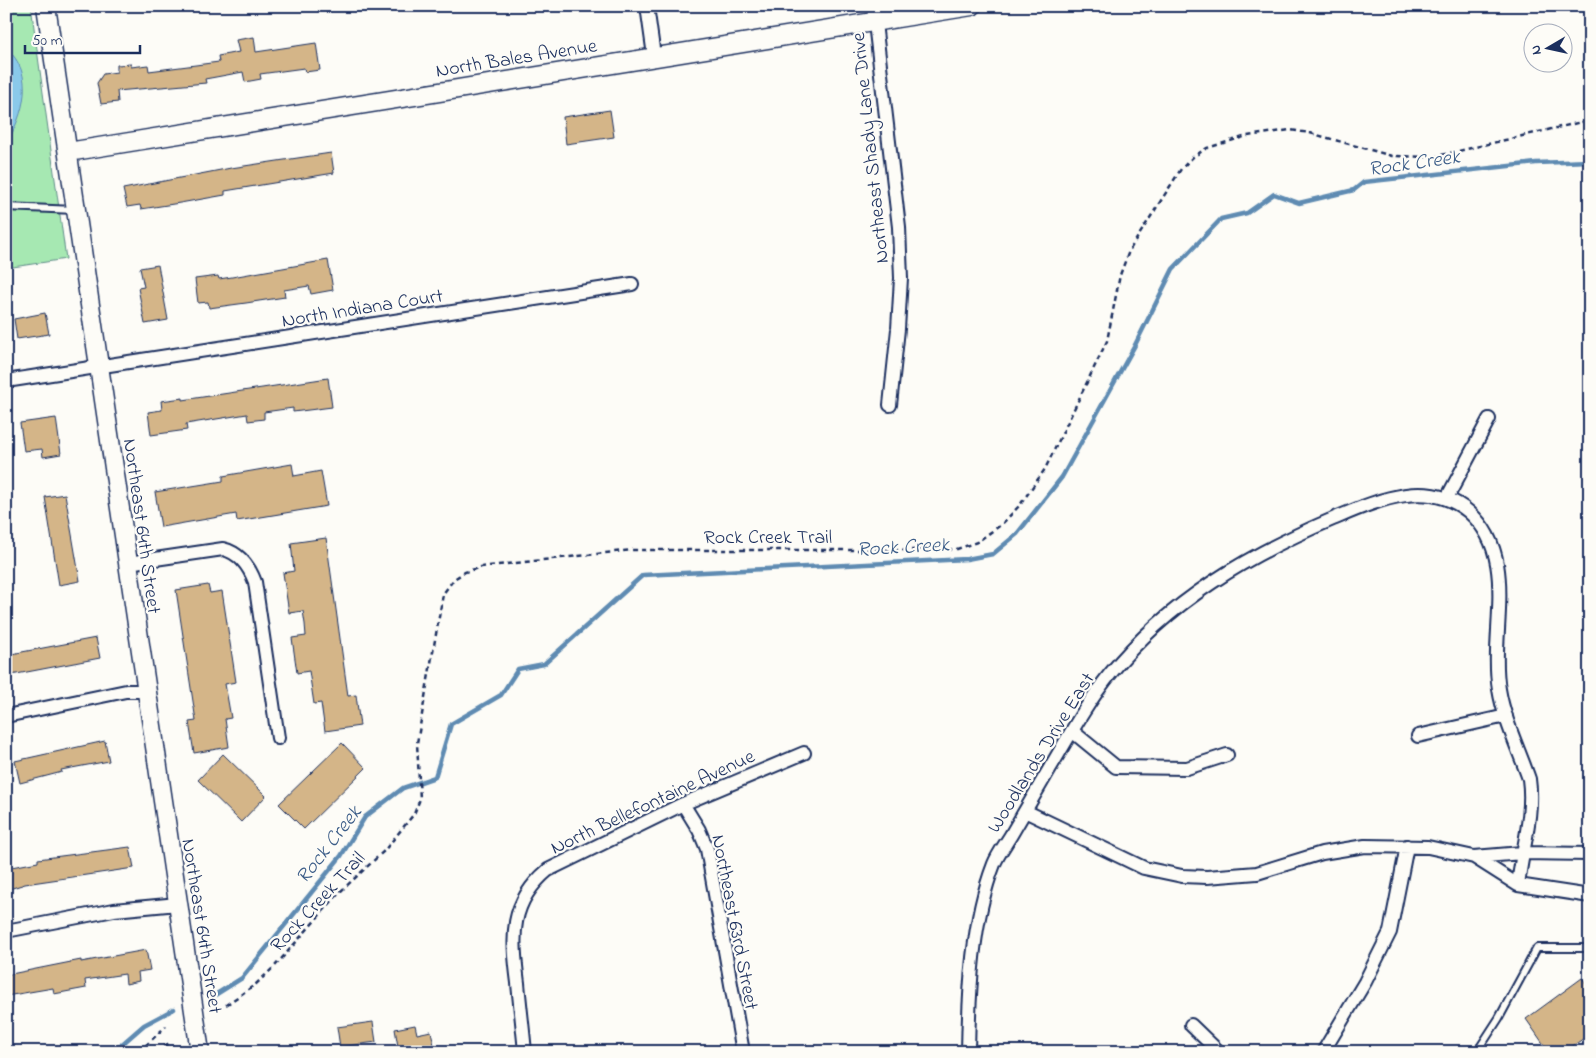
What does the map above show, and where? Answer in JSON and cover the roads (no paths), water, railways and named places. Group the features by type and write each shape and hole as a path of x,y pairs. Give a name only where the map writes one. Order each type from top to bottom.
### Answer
{"street":[{"name":"Northeast 64th Street","path":"46,6 200,1052"},
{"path":"647,6 654,56"},
{"name":"North Bales Avenue","path":"68,152 654,56 874,14 972,6"},
{"name":"Northeast Shady Lane Drive","path":"874,14 899,228 898,329 890,405"},
{"name":"North Indiana Court","path":"6,381 632,284"},
{"path":"1447,498 1489,419"},
{"name":"Woodlands Drive East","path":"968,1052 978,923 994,863 1072,731 1110,674 1140,640 1173,610 1209,583 1297,535 1348,513 1407,494 1427,494 1447,498 1469,512 1487,536 1494,554 1499,574 1498,686 1506,716 1531,789 1530,811 1518,885"},
{"path":"128,563 223,549 244,561 255,582 278,738"},
{"path":"6,716 126,691 146,691"},
{"path":"1418,736 1506,716"},
{"path":"1072,731 1116,767 1187,768 1227,755"},
{"name":"North Bellefontaine Avenue","path":"525,1052 513,935 517,914 525,896 548,870 683,804 804,753"},
{"name":"Northeast 63rd Street","path":"683,804 699,830 707,849 743,1052"},
{"path":"1025,811 1144,868 1182,876 1233,876 1257,873 1348,847 1428,847 1474,857 1522,853 1590,854"},
{"path":"1323,1052 1365,982 1390,932 1407,846"},
{"path":"1474,857 1518,885 1590,896"},
{"path":"6,931 114,910 178,904"},
{"path":"1191,1025 1219,1052"}],"lane":[{"path":"6,207 76,210"},
{"path":"1477,1052 1499,1018 1538,948 1590,948"}],"water":[{"path":"6,48 15,58 21,70 24,82 24,95 18,120 6,144"}],"waterway":[{"name":"Rock Creek","path":"215,995 242,978 341,856 365,817 403,788 435,777 451,724 501,695 518,669 544,664 643,575 967,559 993,554 1017,534 1062,477 1134,347 1173,269 1221,219 1247,213 1274,194 1299,203 1354,190 1364,182 1536,163 1590,161"},
{"name":"Rock Creek","path":"113,1052 144,1025 174,1009"}]}
